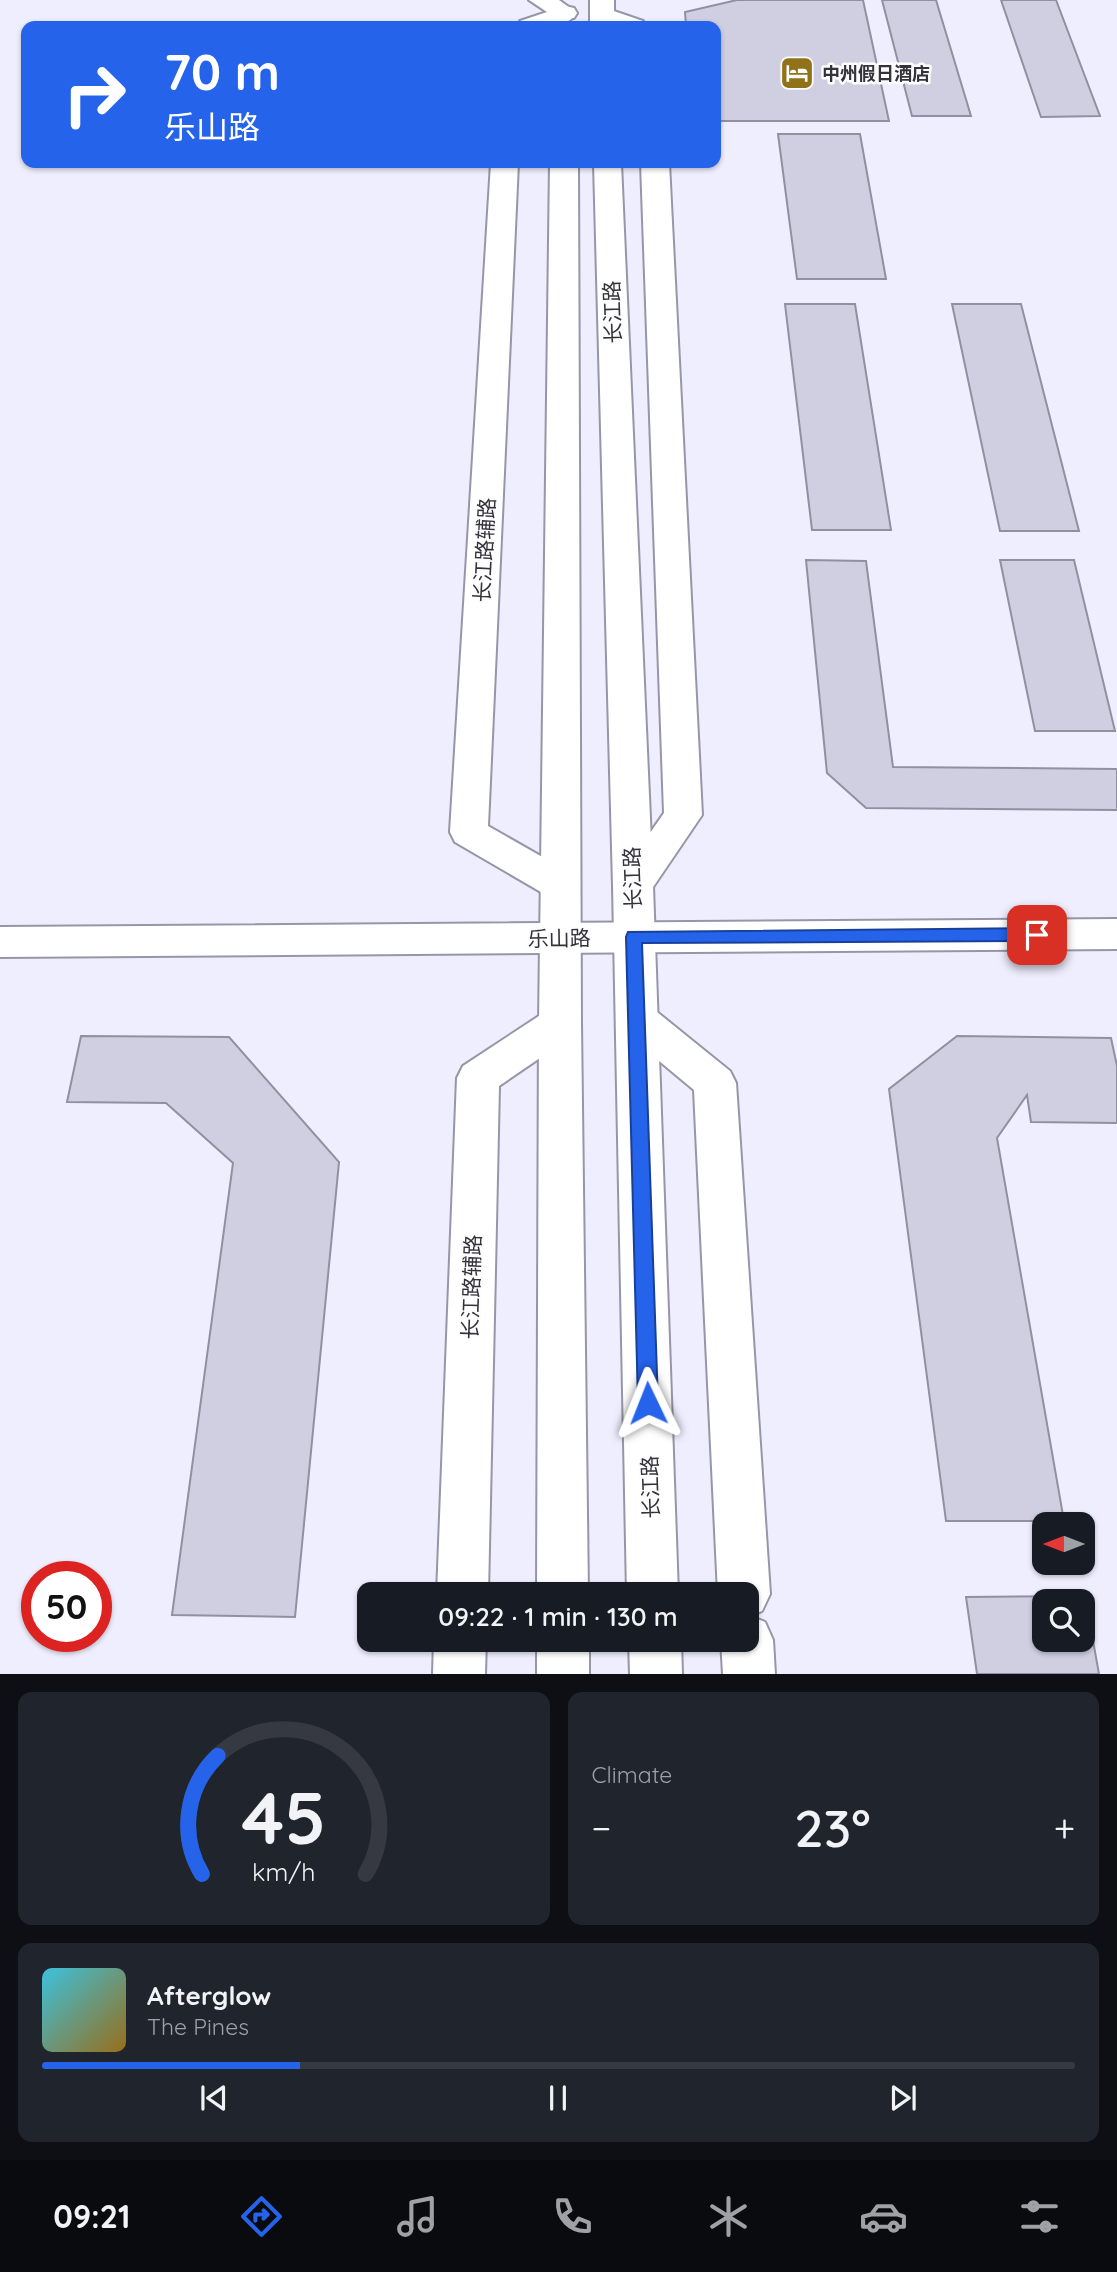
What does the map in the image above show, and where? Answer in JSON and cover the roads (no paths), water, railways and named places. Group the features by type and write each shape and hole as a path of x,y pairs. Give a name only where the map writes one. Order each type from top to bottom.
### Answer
{"street":[{"path":"541,0 565,13"},
{"path":"606,10 625,21"},
{"path":"543,21 565,13"},
{"name":"长江路辅路","path":"504,168 469,832 560,885"},
{"path":"563,1582 560,885 564,168"},
{"name":"长江路","path":"607,168 633,886 653,1582"},
{"path":"633,886 683,816 655,168"},
{"name":"乐山路","path":"0,942 1117,934"},
{"path":"636,1019 715,1083 743,1582"},
{"name":"长江路辅路","path":"462,1582 478,1078 560,1023"},
{"path":"459,1674 460,1652"},
{"path":"563,1652 563,1674"},
{"path":"655,1652 656,1674"},
{"path":"748,1652 749,1674"}],"place":[{"name":"中州假日酒店","path":"797,73"}]}
